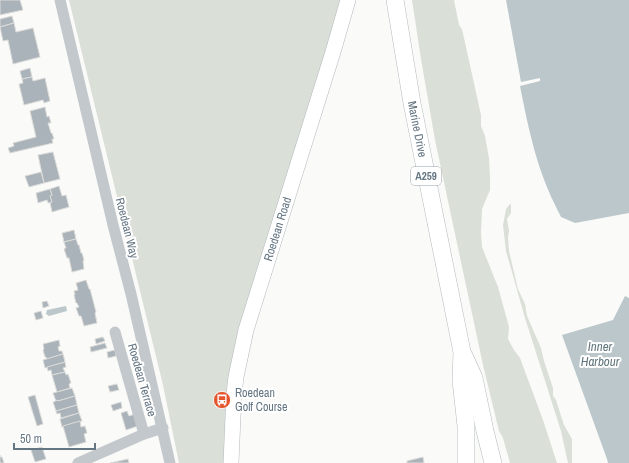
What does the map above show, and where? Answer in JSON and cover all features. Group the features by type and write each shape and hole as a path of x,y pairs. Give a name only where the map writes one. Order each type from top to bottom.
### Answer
{"main road":[{"name":"Roedean Road","path":"231,463 234,394 246,330 348,0"},
{"name":"Marine Drive","path":"395,0 412,103 462,352 461,380 466,426 466,463"},
{"name":"Marine Drive","path":"462,352 474,378 493,463"}],"street":[{"name":"Roedean Way","path":"60,0 112,225 131,294 170,463"},
{"name":"Roedean Terrace","path":"115,332 144,434"},
{"path":"78,463 144,434 162,428"}],"shaded area":[{"path":"69,0 340,0 341,2 235,345 227,387 225,463 179,463 163,385"},
{"path":"412,0 454,0 459,25 462,29 481,115 481,126 485,136 489,158 490,190 482,209 482,247 498,287 509,327 508,339 520,358 557,463 510,463 503,438 499,431 483,365 435,140"},
{"path":"510,204 511,213 507,219 509,231 509,251 518,289 525,304 527,316 541,348 553,388 553,396 556,400 564,425 572,439 572,463 568,463 561,431 525,318 506,251 503,225 506,209"}],"water":[{"path":"506,0 629,0 629,213 575,223 561,217 548,191 538,163 520,86 540,81 540,78 521,82"},
{"name":"Inner Harbour","path":"625,296 629,298 629,463 608,463 562,335 613,320"},
{"path":"66,306 67,311 49,316 46,314 47,310"}],"building":[{"path":"0,0 20,0 23,10 0,15"},
{"path":"12,16 14,23 0,27 0,19"},
{"path":"14,23 16,32 33,28 40,57 13,64 8,40 3,41 0,27"},
{"path":"30,68 32,77 22,79 20,71"},
{"path":"32,77 33,81 45,78 50,101 44,103 43,100 24,105 19,84 23,83 22,79"},
{"path":"45,107 47,117 49,116 51,123 48,123 54,139 52,139 53,143 10,153 8,148 14,146 13,143 36,137 30,111"},
{"path":"53,152 60,179 44,183 38,155"},
{"path":"41,172 44,183 29,187 25,176"},
{"path":"59,186 62,196 66,195 69,207 52,212 50,202 52,202 50,196 52,195 50,189"},
{"path":"50,189 52,202 48,203 47,200 38,203 36,193"},
{"path":"74,230 76,239 64,242 62,233"},
{"path":"76,239 84,260 84,269 72,272 69,258 67,258 64,249 66,248 64,242"},
{"path":"86,280 96,312 97,323 84,326 81,316 79,316 76,308 79,307 76,303 74,291 78,290 76,283"},
{"path":"47,301 49,306 43,308 42,302"},
{"path":"41,311 43,318 36,320 34,313"},
{"path":"103,337 105,341 96,344 95,339"},
{"path":"59,340 59,351 62,351 63,354 47,359 43,350 43,344"},
{"path":"105,343 107,348 91,352 90,347"},
{"path":"115,350 116,356 108,358 107,352"},
{"path":"63,354 65,362 45,368 43,360"},
{"path":"65,362 66,367 63,368 65,372 52,375 51,370 48,371 47,367"},
{"path":"65,372 66,375 68,374 71,383 69,384 70,388 57,392 52,375"},
{"path":"117,384 119,390 110,392 108,386"},
{"path":"72,388 75,396 56,401 53,393"},
{"path":"35,395 43,424 37,426 28,397"},
{"path":"75,396 77,405 56,411 53,402"},
{"path":"121,402 122,408 113,411 111,405"},
{"path":"77,405 79,413 61,418 60,413 57,414 56,411"},
{"path":"127,411 129,416 135,414 138,426 126,430 121,413"},
{"path":"79,413 82,421 62,427 60,419"},
{"path":"80,421 81,427 85,426 87,433 84,434 86,442 69,447 63,426"},
{"path":"42,447 46,459 35,462 31,450"},
{"path":"0,457 2,457 4,463 0,463"},
{"path":"423,457 424,463 407,463 407,461"},
{"path":"128,459 129,463 110,463"}],"place":[{"name":"Roedean Golf Course","path":"222,400"}]}
